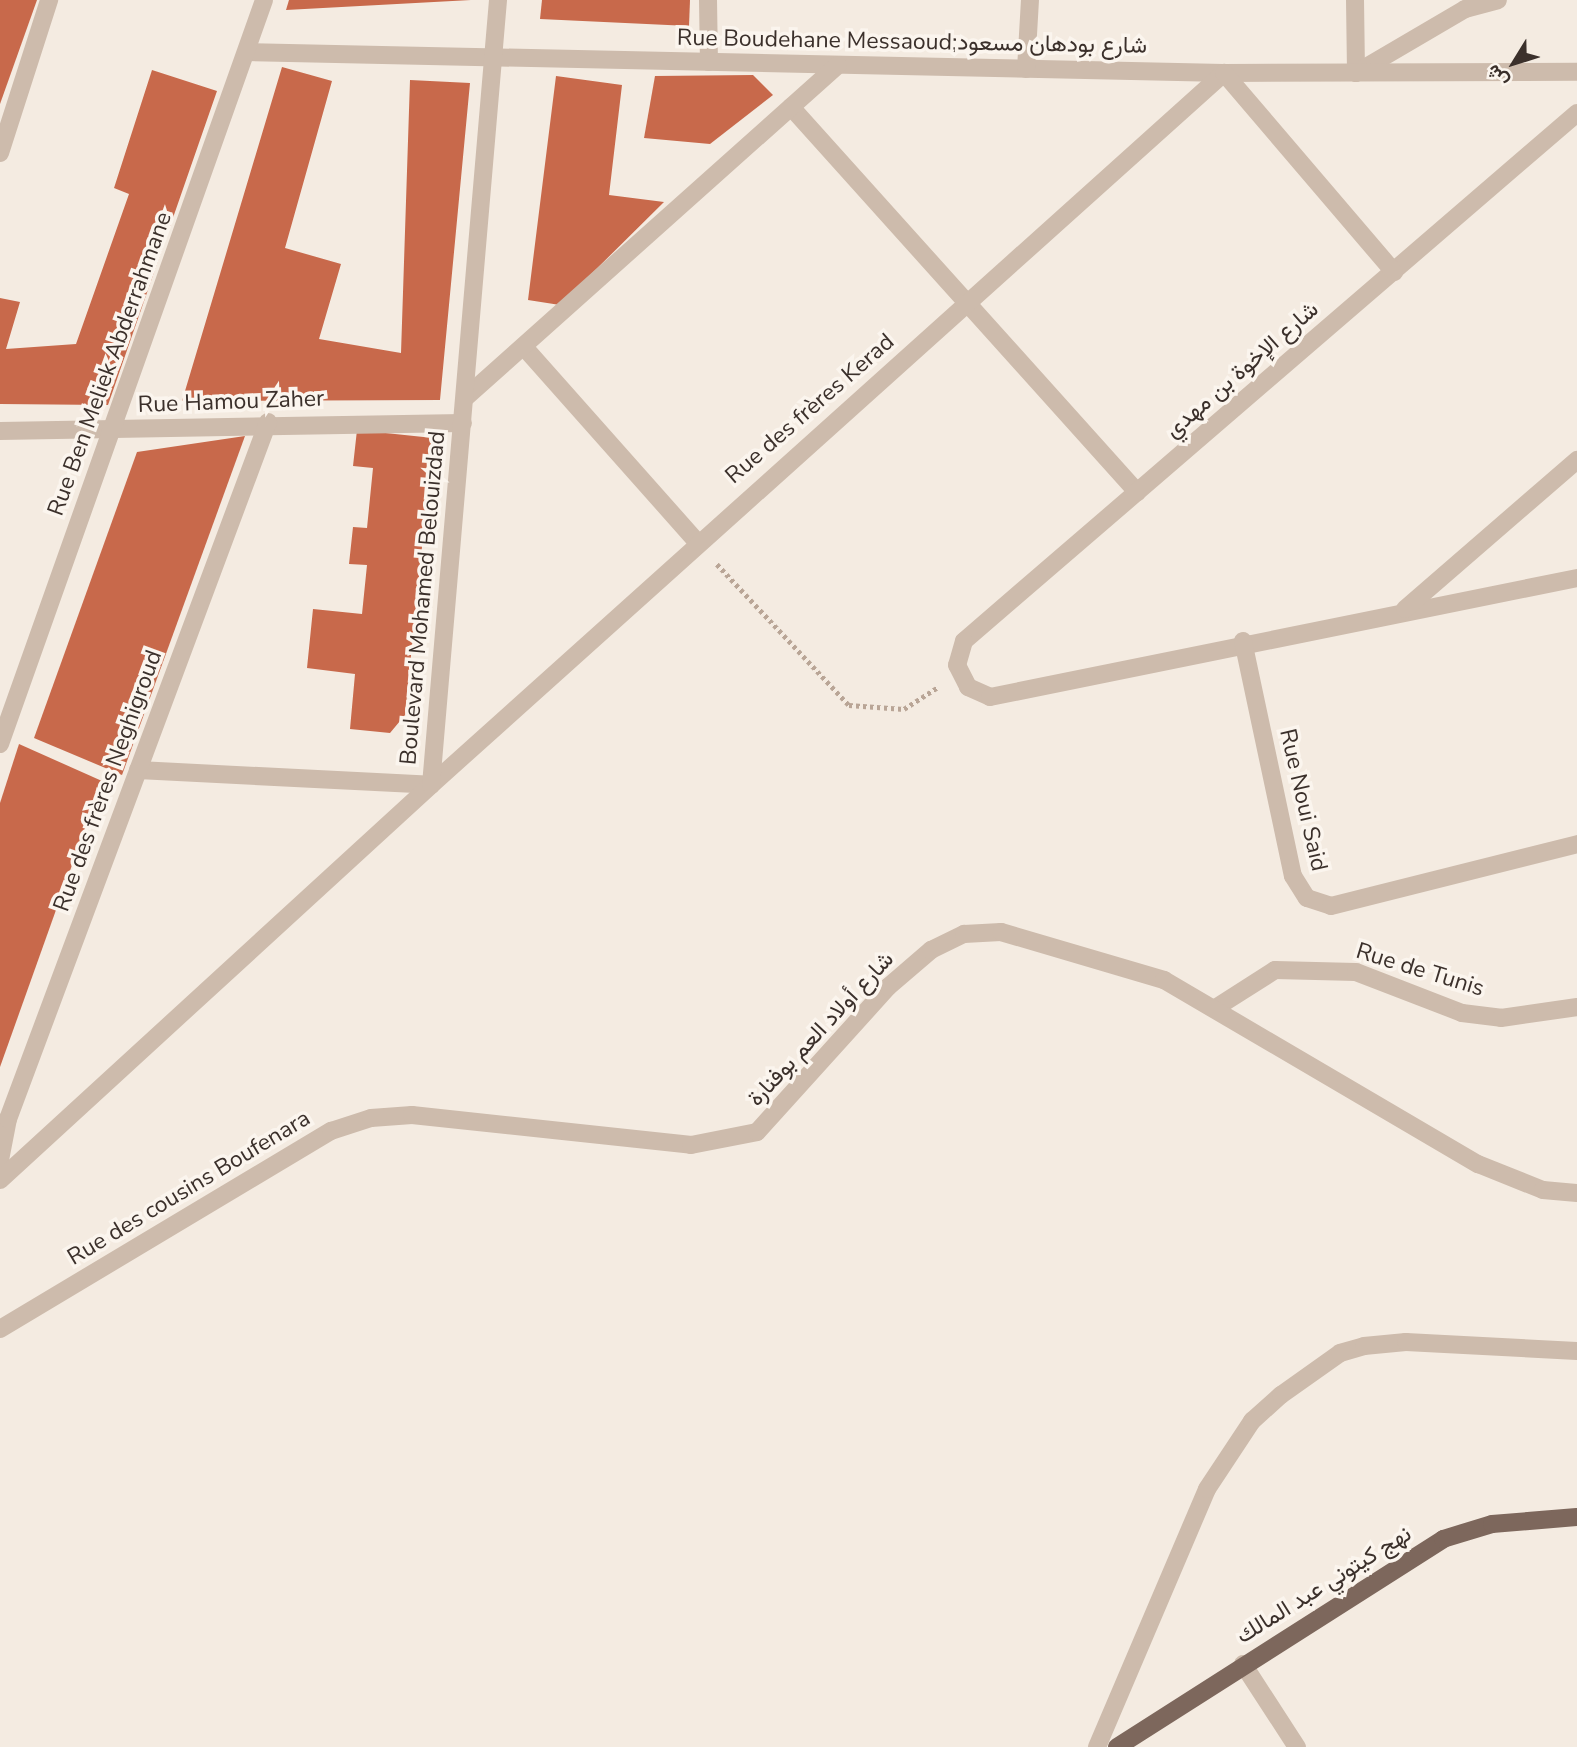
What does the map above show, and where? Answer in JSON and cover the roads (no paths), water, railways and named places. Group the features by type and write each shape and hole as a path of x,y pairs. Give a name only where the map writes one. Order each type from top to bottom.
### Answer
{"main road":[{"name":"نهج كيتوني عبد المالك","path":"1116,1747 1443,1539 1492,1524 1577,1517"}],"street":[{"path":"0,153 49,0"},
{"name":"Rue Ben Meliek Abderrahmane","path":"0,744 264,0"},
{"name":"Boulevard Mohamed Belouizdad","path":"0,1180 431,785 498,0"},
{"path":"708,0 709,62"},
{"path":"1026,69 1030,0"},
{"path":"1355,0 1356,73 1465,9 1498,0"},
{"name":"Rue Boudehane Messaoud;شارع بودهان مسعود","path":"247,52 1224,73 1577,72"},
{"path":"465,398 838,65"},
{"path":"1224,73 1394,272"},
{"name":"Rue des frères Kerad","path":"431,785 697,542 1224,73"},
{"path":"791,107 1137,492"},
{"name":"شارع الإخوة بن مهدي","path":"1243,641 990,697 974,692 959,673 964,641 1577,113"},
{"path":"524,347 697,542"},
{"name":"Rue Hamou Zaher","path":"0,431 113,431 268,422 463,423"},
{"name":"Rue des frères Neghigroud","path":"0,1160 8,1119 268,422"},
{"path":"1404,611 1577,460"},
{"path":"1243,641 1577,578"},
{"name":"Rue Noui Said","path":"1243,641 1293,876 1307,898 1331,906 1577,844"},
{"path":"138,770 431,785"},
{"name":"شارع أولاد العم بوفنارة","path":"412,1115 691,1145 731,1142 757,1132 785,1108 888,987 931,950 964,934 1001,932 1092,954 1217,1007 1376,1110 1478,1164 1543,1190 1577,1193"},
{"name":"Rue de Tunis","path":"1217,1007 1275,970 1356,972 1462,1013 1501,1018 1577,1007"},
{"name":"Rue des cousins Boufenara","path":"0,1329 331,1131 412,1115"},
{"path":"1097,1747 1207,1489 1252,1421 1280,1395 1340,1353 1364,1346 1406,1342 1577,1352"},
{"path":"1243,1664 1297,1747"}]}
